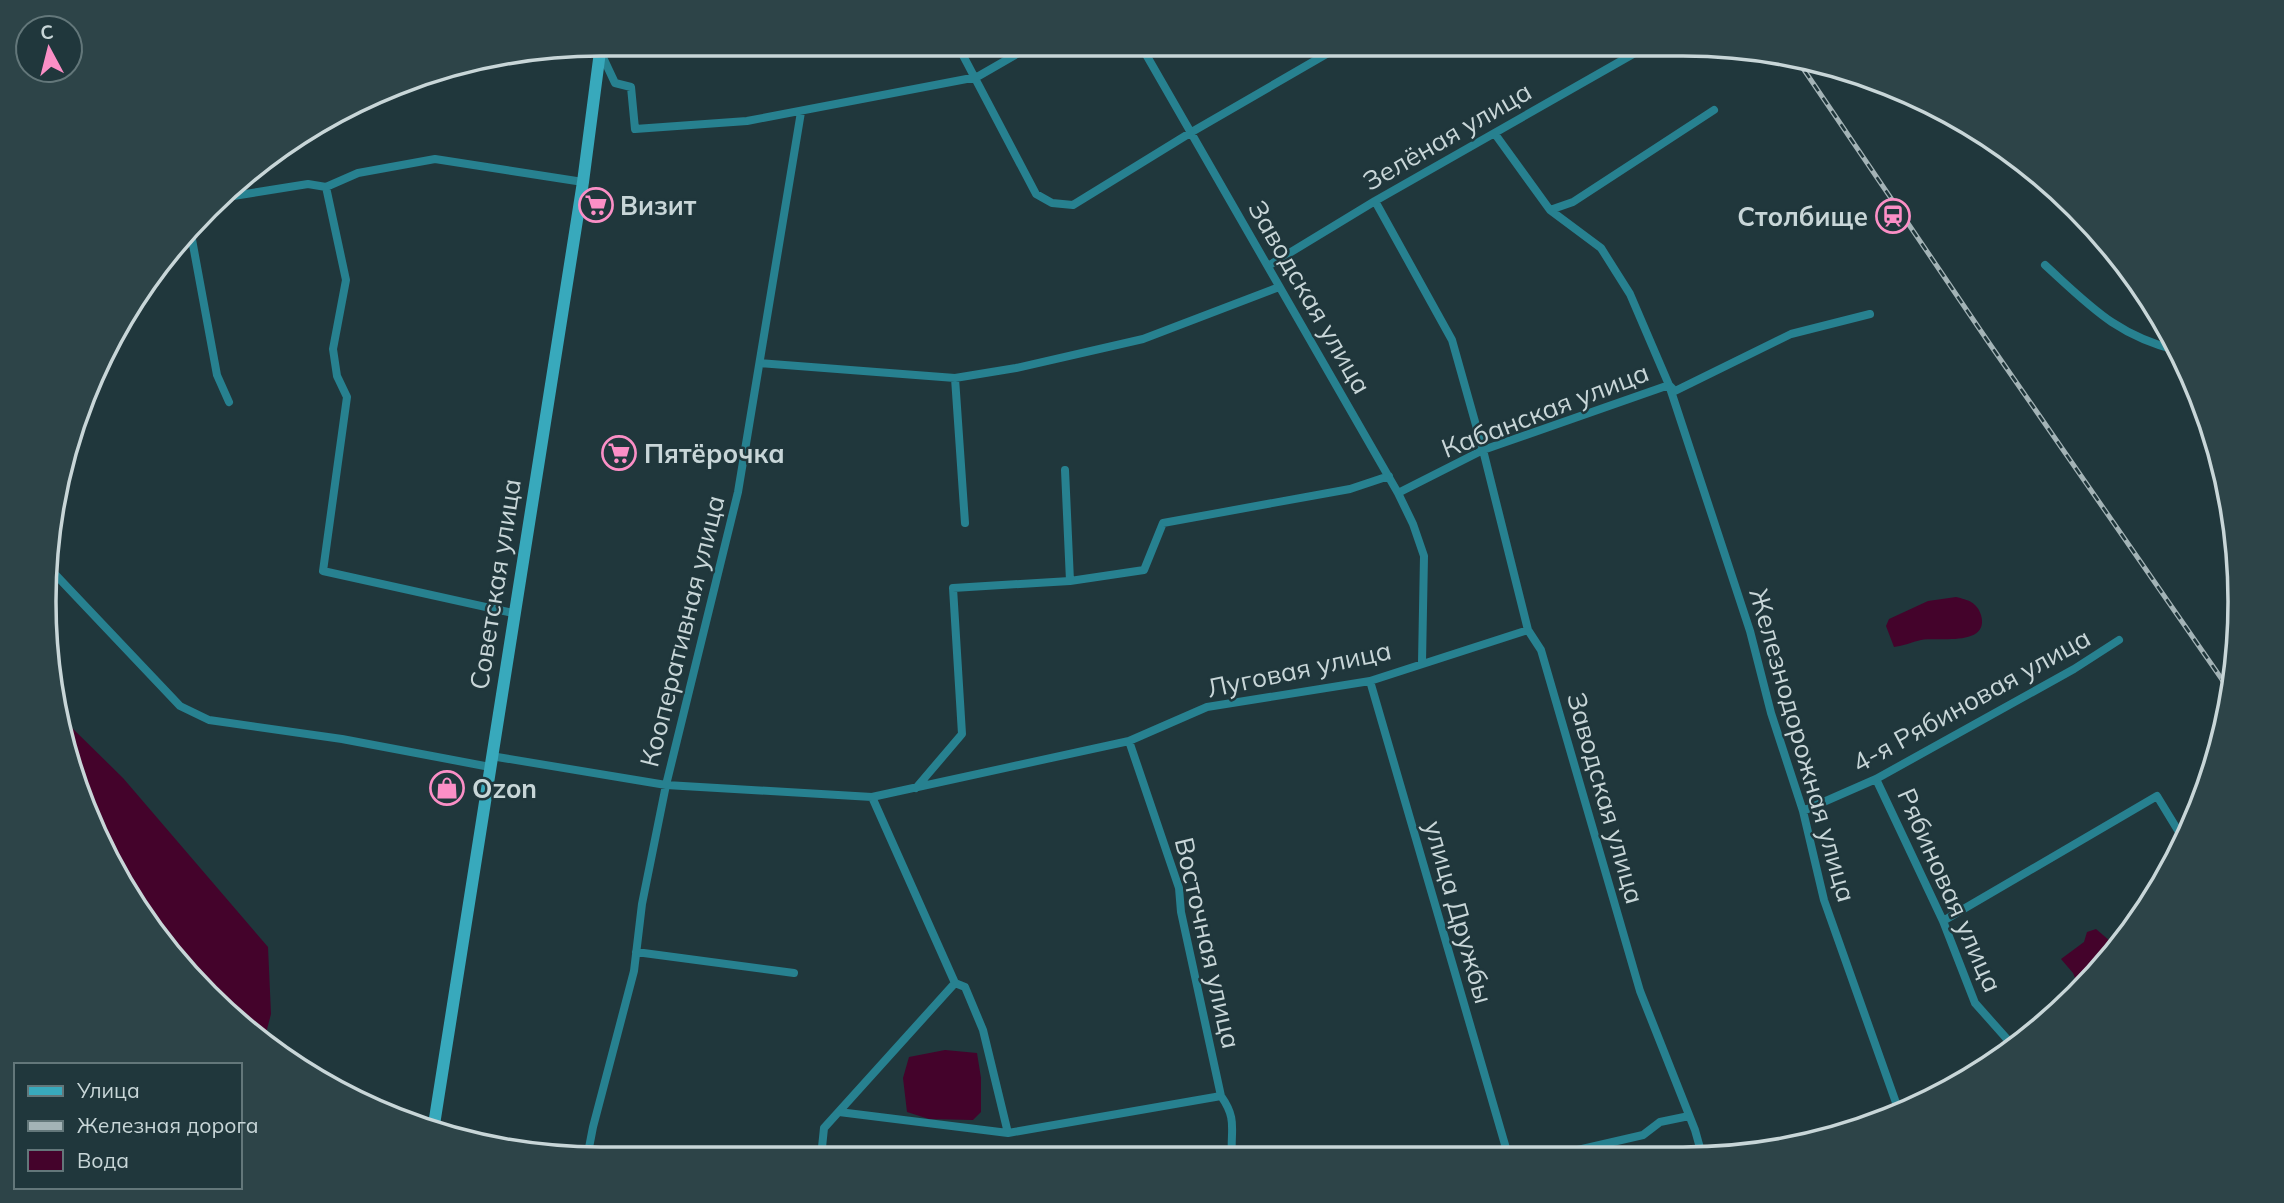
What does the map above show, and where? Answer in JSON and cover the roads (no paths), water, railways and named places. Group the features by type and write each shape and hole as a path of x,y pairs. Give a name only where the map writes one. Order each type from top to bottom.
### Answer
{"street":[{"name":"Советская улица","path":"435,1121 583,183 599,56"},
{"path":"603,56 615,83 631,87 635,129 745,121 801,112 977,77 1013,56"},
{"path":"964,56 1036,194 1052,203 1073,205 1322,56"},
{"name":"Заводская улица","path":"1147,56 1389,476 1413,524 1424,556 1422,662"},
{"name":"Зелёная улица","path":"1268,266 1375,201 1630,56"},
{"path":"1550,210 1573,202 1714,110"},
{"name":"Кооперативная улица","path":"589,1147 634,971 642,904 666,785 730,530 746,455 801,112"},
{"name":"Кабанская улица","path":"1495,134 1550,210 1601,248 1630,294 1669,385 1675,391 1791,334 1870,314"},
{"path":"237,195 309,184 326,187 358,173 435,159 583,183"},
{"path":"326,187 346,280 333,349 337,376 347,397 323,572 513,613"},
{"name":"Заводская улица","path":"1375,201 1451,340 1483,450 1528,630 1541,650 1640,991 1699,1147"},
{"path":"192,241 217,375 229,402"},
{"path":"2045,265 2102,317 2137,338 2165,347"},
{"path":"760,363 955,377 1016,368 1143,339 1279,287"},
{"path":"955,377 965,523"},
{"name":"Кабанская улица","path":"1398,493 1483,450 1669,385"},
{"name":"Железнодорожная улица","path":"1669,385 1750,631 1771,713 1803,811 1824,900 1896,1103"},
{"path":"1065,470 1070,582"},
{"path":"916,788 962,734 953,588 1070,582 1144,570 1163,523 1350,489 1389,476"},
{"name":"Луговая улица","path":"57,576 180,706 209,720 666,785 872,797 1129,741 1207,707 1370,681 1422,662 1528,630"},
{"name":"4-я Рябиновая улица","path":"1803,811 1876,779 2119,640"},
{"name":"улица Дружбы","path":"1370,681 1506,1147"},
{"name":"Восточная улица","path":"1129,741 1179,888 1181,912 1221,1096 1229,1107 1233,1121 1232,1147"},
{"name":"Рябиновая улица","path":"1876,779 1942,920 1975,1003 2007,1039"},
{"path":"1942,920 2157,796 2178,830"},
{"path":"872,797 955,983 965,987 983,1030 1008,1133"},
{"path":"636,952 794,974"},
{"path":"822,1147 824,1128 955,983"},
{"path":"839,1112 1008,1133 1221,1096"},
{"path":"1591,1147 1643,1135 1660,1122 1689,1116"}],"water":[{"path":"1956,597 1977,607 1982,625 1978,632 1961,638 1921,640 1894,647 1886,626 1889,619 1928,601"},
{"path":"71,727 123,778 268,947 271,1014 266,1032 242,1012 191,961 148,905 112,843 85,777"},
{"path":"2096,929 2110,941 2076,979 2061,959 2084,942 2087,932"},
{"path":"945,1050 977,1053 981,1078 981,1112 973,1120 929,1119 907,1112 903,1078 909,1057"}],"railway":[{"path":"1804,70 2222,680"}],"place":[{"name":"Визит","path":"596,205"},
{"name":"Столбище","path":"1893,216"},
{"name":"Пятёрочка","path":"619,453"},
{"name":"Ozon","path":"447,788"}]}
